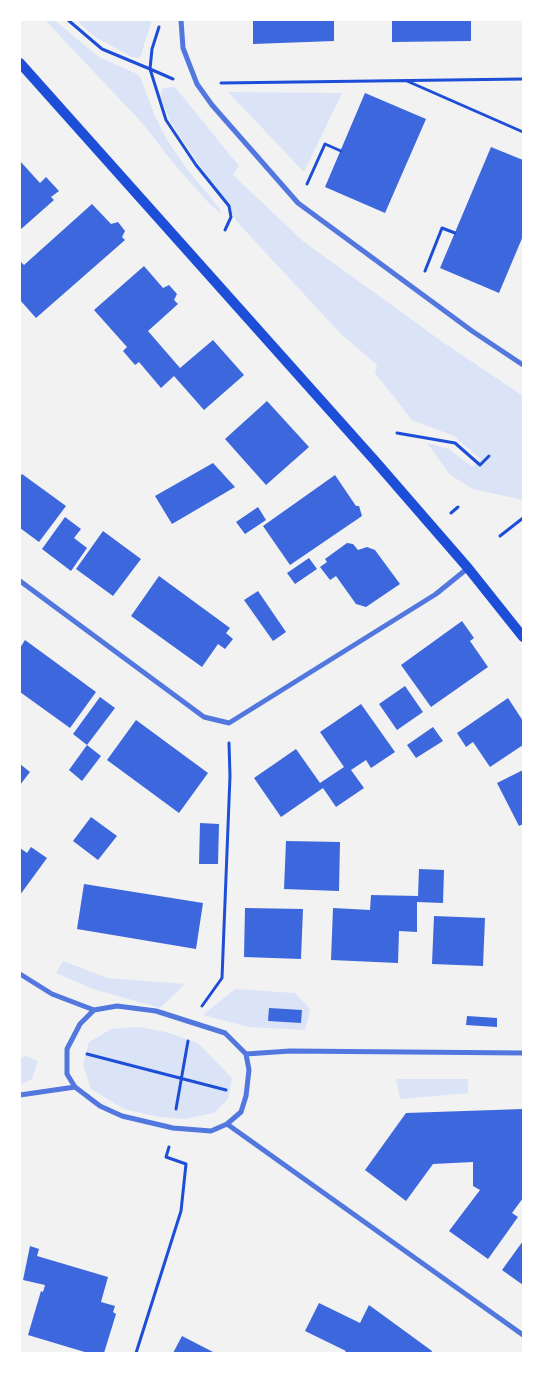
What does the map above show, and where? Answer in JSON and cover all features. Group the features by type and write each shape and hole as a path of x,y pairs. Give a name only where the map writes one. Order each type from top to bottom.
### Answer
{"main road":[{"path":"20,63 376,462 468,568 523,637"}],"street":[{"path":"181,20 183,48 197,84 212,105 298,203 472,331 523,364"},
{"path":"20,581 204,717 229,723 436,594 468,568"},
{"path":"20,974 52,994 94,1010 117,1006 156,1011 225,1033 246,1054 249,1070 246,1096 241,1112 227,1124 211,1132 173,1128 122,1116 100,1106 76,1087 67,1074 67,1049 80,1024 94,1010"},
{"path":"246,1054 290,1051 523,1053"},
{"path":"20,1095 76,1087"},
{"path":"227,1124 523,1335"}],"path":[{"path":"68,20 102,49 150,69"},
{"path":"162,20 152,48 150,69 166,120 196,165 230,206 231,217 224,230"},
{"path":"197,84 523,79"},
{"path":"404,80 523,132"},
{"path":"298,203 325,144 341,150"},
{"path":"417,290 442,228 455,233"},
{"path":"397,433 455,443 480,465 489,456"},
{"path":"500,536 523,518"},
{"path":"136,1353 181,1211 186,1164 166,1157 192,1022 222,978 230,776 229,723"},
{"path":"67,1049 246,1096"}],"shaded area":[{"path":"45,20 54,20 99,57 140,77 155,116 167,140 187,169 220,209 220,213 173,163 144,125"},
{"path":"76,20 152,20 139,58 132,57 95,37"},
{"path":"175,87 239,166 233,175 303,241 444,343 523,396 523,500 473,489 450,475 427,443 449,449 473,467 480,459 454,436 412,420 375,373 377,365 340,333 238,223 170,121 160,96 163,88"},
{"path":"228,92 342,93 304,172"},
{"path":"63,961 107,978 185,984 160,1008 93,989 56,973"},
{"path":"235,989 295,993 310,1009 305,1030 249,1027 203,1015"},
{"path":"139,1027 166,1032 198,1043 232,1078 228,1099 214,1113 184,1119 159,1117 124,1109 91,1089 83,1065 89,1042 111,1029"},
{"path":"26,1056 38,1061 32,1079 20,1085 20,1059"},
{"path":"396,1079 468,1079 468,1093 400,1099"}],"building":[{"path":"253,20 334,20 334,41 253,44"},
{"path":"392,20 471,20 471,41 392,42"},
{"path":"365,93 426,119 385,213 325,187"},
{"path":"491,147 523,160 523,236 499,293 440,268"},
{"path":"20,161 40,183 46,177 59,191 51,197 54,200 20,230"},
{"path":"92,204 111,224 118,222 125,231 122,237 125,240 36,318 20,300 20,261 24,265"},
{"path":"144,266 163,288 169,285 177,294 174,300 178,304 148,331 180,368 213,340 244,375 204,410 174,376 161,388 139,362 135,365 123,351 127,347 94,310"},
{"path":"267,401 309,447 266,485 225,439"},
{"path":"213,463 235,487 172,524 155,496"},
{"path":"22,474 66,506 39,542 20,528 20,477"},
{"path":"335,475 356,506 359,506 362,516 290,565 263,526"},
{"path":"258,507 266,520 245,534 236,522"},
{"path":"65,517 81,529 74,538 87,548 71,571 42,549"},
{"path":"103,531 141,559 113,596 76,569"},
{"path":"347,543 353,544 358,550 367,547 375,550 400,584 366,607 356,604 336,576 330,580 320,567 327,562 325,559"},
{"path":"309,558 317,569 295,584 287,573"},
{"path":"159,576 230,628 226,633 233,639 225,649 218,644 202,667 131,616"},
{"path":"258,591 286,632 273,641 244,600"},
{"path":"462,621 474,638 470,641 488,667 431,707 401,665"},
{"path":"25,640 96,692 70,728 20,692 20,648"},
{"path":"405,686 423,712 397,730 379,704"},
{"path":"100,697 115,708 87,745 73,734"},
{"path":"508,698 523,721 523,745 490,767 473,742 466,747 457,733"},
{"path":"361,704 395,752 371,768 366,760 351,770 364,788 336,807 323,788 281,817 254,778 296,749 320,783 344,767 320,732"},
{"path":"136,720 208,773 179,813 107,760"},
{"path":"433,727 443,741 416,758 407,745"},
{"path":"87,745 101,756 82,781 69,770"},
{"path":"20,764 30,772 20,785"},
{"path":"523,770 523,824 519,826 497,783"},
{"path":"91,817 117,836 98,860 73,841"},
{"path":"200,823 219,824 218,864 199,864"},
{"path":"286,841 340,842 339,891 284,889"},
{"path":"31,847 47,858 20,895 20,848 27,853"},
{"path":"419,869 444,870 443,903 417,902 417,932 399,931 398,963 331,960 333,908 370,910 371,895 418,896"},
{"path":"84,884 203,903 196,949 77,929"},
{"path":"245,908 303,909 301,959 244,957"},
{"path":"434,916 485,918 483,966 432,964"},
{"path":"269,1008 302,1010 301,1023 268,1021"},
{"path":"467,1016 497,1018 497,1027 466,1025"},
{"path":"523,1109 523,1198 512,1213 518,1217 488,1259 449,1231 480,1190 473,1186 473,1162 433,1164 406,1201 365,1170 406,1113"},
{"path":"523,1241 523,1285 502,1270"},
{"path":"30,1246 39,1249 37,1256 108,1277 101,1302 115,1306 113,1312 116,1314 104,1353 88,1353 28,1335 41,1291 43,1292 45,1285 23,1280"},
{"path":"319,1303 360,1323 369,1305 432,1351 431,1353 344,1353 346,1351 305,1331"},
{"path":"182,1336 215,1353 173,1353"}]}
